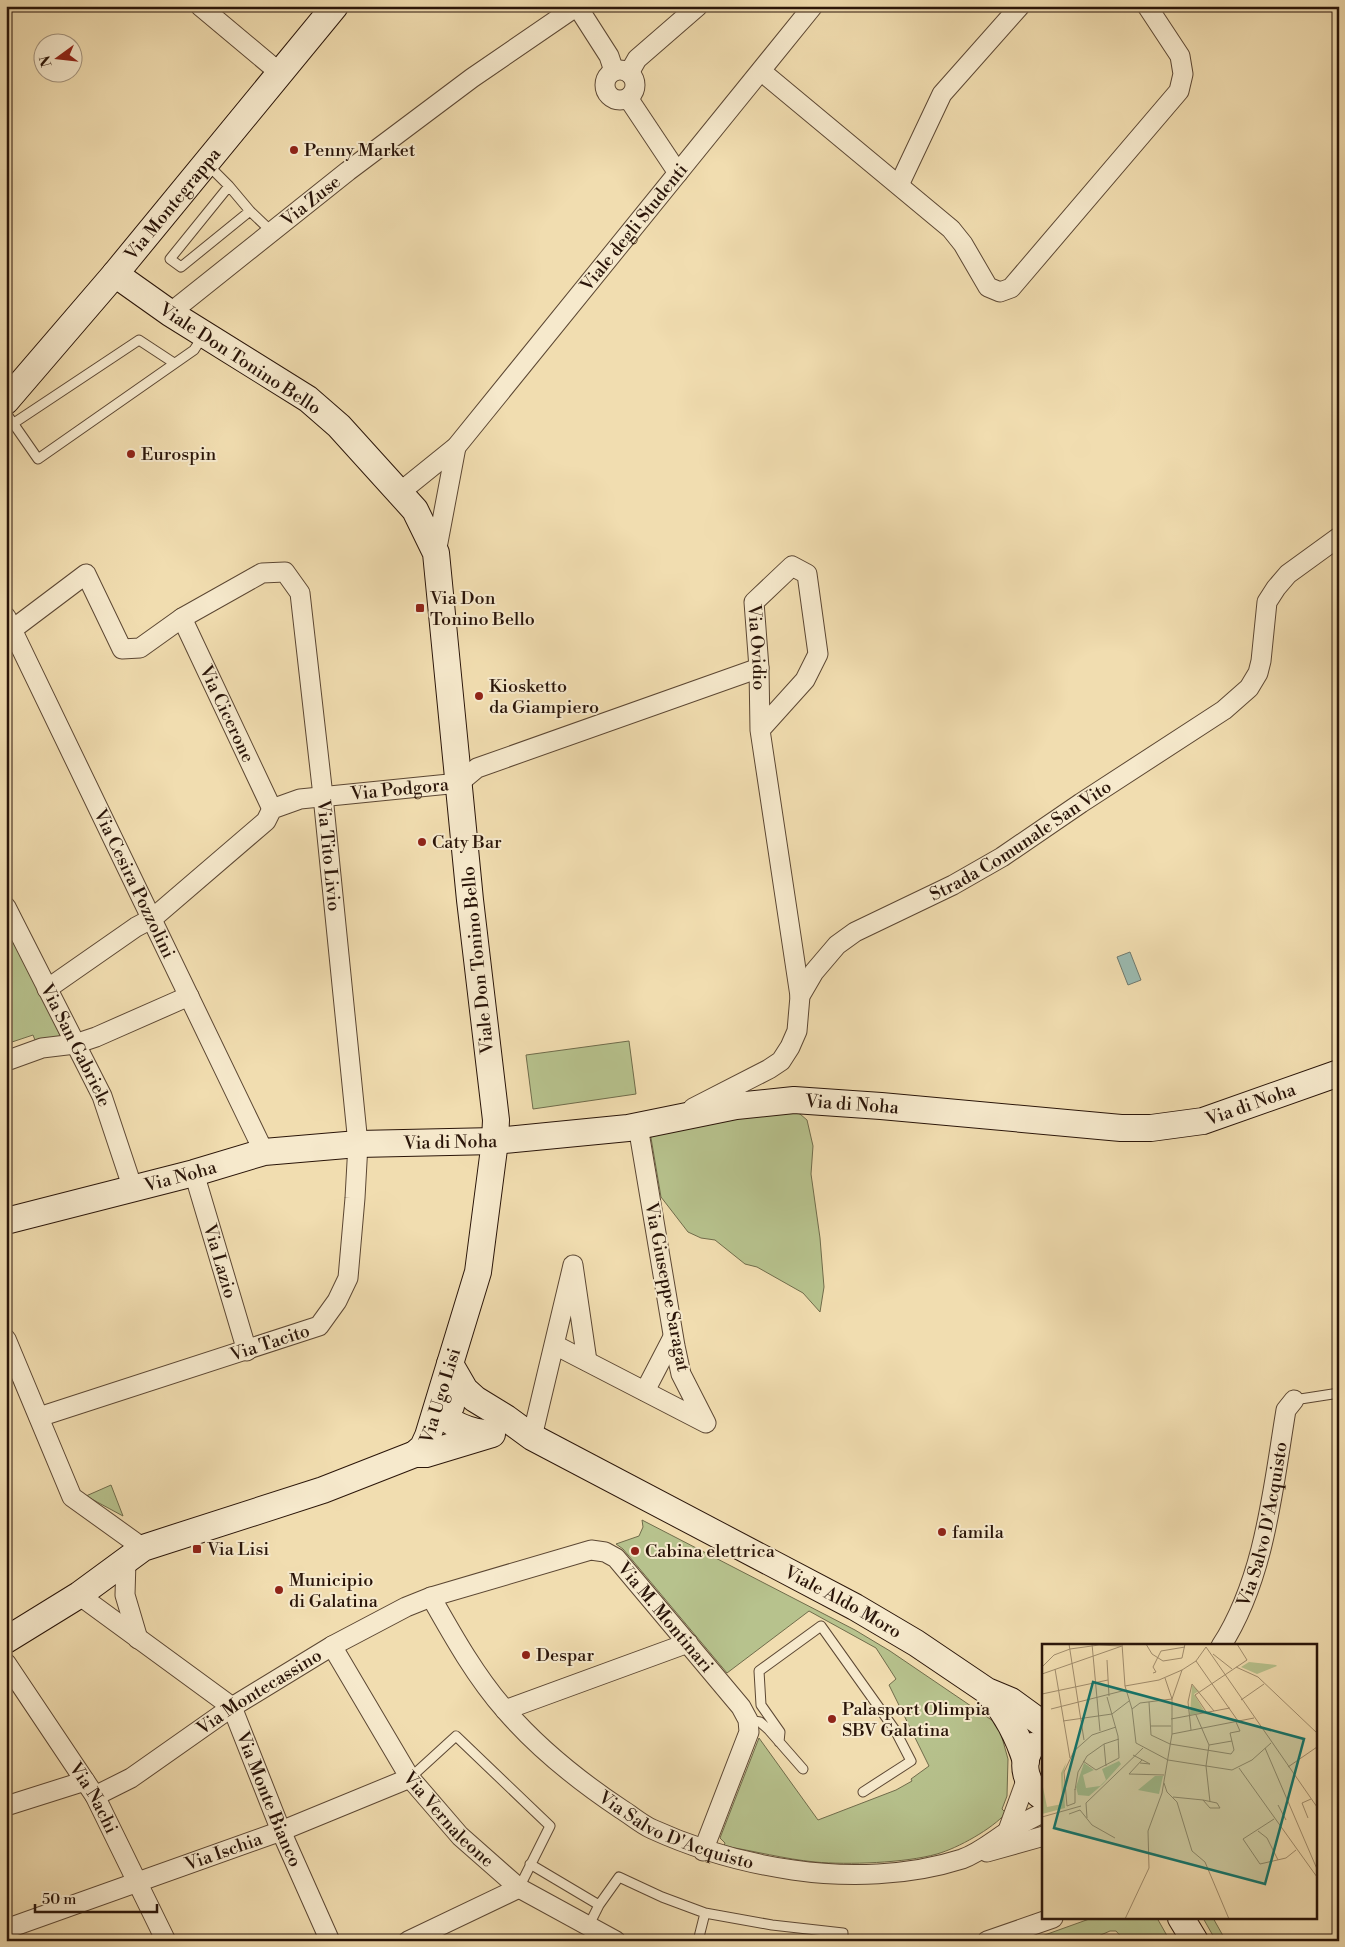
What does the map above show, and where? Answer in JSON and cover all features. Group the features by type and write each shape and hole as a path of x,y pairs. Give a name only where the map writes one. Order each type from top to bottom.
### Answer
{"main road":[{"name":"Via Montegrappa","path":"10,412 115,274 335,6"},
{"name":"Viale Don Tonino Bello","path":"115,274 170,313 308,399 339,426 415,510 436,553 496,1120 495,1141"},
{"name":"Via di Noha","path":"358,1144 495,1141 638,1126 736,1106 794,1100 1104,1126 1151,1128 1203,1121 1339,1073"},
{"name":"Via Ugo Lisi","path":"6,1640 79,1595 134,1555 323,1490 415,1454 423,1447 437,1409 478,1272 495,1141"},
{"name":"Via Noha","path":"6,1221 194,1173 264,1152 358,1144"},
{"name":"Viale Aldo Moro","path":"450,1364 461,1384 470,1395 484,1406 498,1426"},
{"name":"Viale Aldo Moro","path":"437,1409 452,1406 498,1426 532,1437 855,1607 916,1643 987,1691 1011,1701 1042,1724"},
{"path":"415,1454 426,1454 472,1441 498,1426"},
{"name":"Viale Aldo Moro","path":"987,1691 1003,1710 1014,1728 1033,1789 1042,1796"},
{"path":"1026,1770 1029,1750 1042,1738"},
{"path":"1182,1920 1195,1941"}],"street":[{"path":"200,6 280,73"},
{"path":"577,6 609,56 622,72 635,81 634,91 628,98 618,100 609,96 605,87 607,77 622,72 698,6"},
{"name":"Via Zuse","path":"170,313 348,171 472,78 577,6"},
{"name":"Viale degli Studenti","path":"399,493 456,447 813,6"},
{"path":"899,185 942,94 1020,6"},
{"path":"761,71 951,229 963,244 988,287 1000,292 1011,288 1179,91 1183,74 1180,56 1147,6"},
{"path":"628,98 678,173"},
{"path":"436,553 456,447"},
{"name":"Strada Comunale San Vito","path":"676,1117 770,1069 781,1061 797,1031 800,996 814,972 837,945 855,932 953,885 1002,857 1224,710 1249,688 1258,673 1267,602 1276,588 1288,574 1339,537"},
{"name":"Via Ovidio","path":"760,730 805,680 818,654 807,574 792,566 754,602 759,668 760,730 800,996"},
{"name":"Via Tito Livio","path":"182,618 262,573 285,572 300,593 323,796 358,1144"},
{"path":"9,623 86,574 122,649 140,648 182,618"},
{"name":"Via Cicerone","path":"182,618 272,809"},
{"name":"Via Cesira Pozzolini","path":"9,623 153,918 264,1152"},
{"name":"Via Podgora","path":"272,809 300,799 459,783 476,768 759,668"},
{"path":"47,989 136,927 153,918 266,821 272,809"},
{"name":"Via San Gabriele","path":"6,907 102,1096 133,1189"},
{"path":"6,1061 42,1048 75,1044 189,996"},
{"name":"Via Giuseppe Saragat","path":"555,1345 706,1423 681,1374 673,1337 638,1126"},
{"name":"Via Tacito","path":"39,1417 319,1326 337,1302 348,1278 358,1144"},
{"name":"Via Lazio","path":"194,1173 247,1350"},
{"path":"532,1437 573,1265 587,1361"},
{"path":"645,1391 673,1337"},
{"path":"6,1339 72,1497 134,1555 125,1595 138,1639"},
{"name":"Via Salvo D'Acquisto","path":"1222,1644 1234,1626 1263,1547 1286,1410 1294,1400"},
{"name":"Via M. Montinari","path":"430,1598 591,1550 605,1552 616,1558 742,1706 748,1720"},
{"path":"79,1595 232,1707"},
{"name":"Via Salvo D'Acquisto","path":"430,1598 465,1657 505,1710 544,1750 589,1788 650,1828 704,1851 754,1865 813,1873 862,1875 914,1870 964,1858 990,1845 1007,1832 1042,1813"},
{"name":"Via Montecassino","path":"6,1806 131,1778 232,1707 332,1646 406,1607 430,1598"},
{"path":"505,1710 688,1643"},
{"name":"Via Vernaleone","path":"332,1646 410,1778 460,1836 518,1888 616,1941"},
{"name":"Via Nachi","path":"6,1663 90,1788 166,1941"},
{"name":"Via Monte Bianco","path":"232,1707 281,1831 330,1941"},
{"path":"704,1851 749,1732 748,1720"},
{"path":"1007,1832 1026,1770"},
{"name":"Via Ischia","path":"6,1929 281,1831 410,1778"},
{"path":"964,1858 1042,1837"},
{"path":"408,1941 518,1888"},
{"path":"987,1941 1047,1920"}],"lane":[{"path":"206,162 250,212 271,231"},
{"path":"229,186 170,258 181,267 250,212"},
{"path":"10,412 38,459 194,350 204,334"},
{"path":"6,413 139,340 174,363"},
{"path":"1294,1400 1339,1393"},
{"path":"779,1742 780,1732 761,1705 759,1671 821,1626 895,1730 911,1761 863,1792"},
{"path":"748,1720 760,1722 803,1769"},
{"path":"410,1778 456,1736 550,1826 518,1888"},
{"path":"530,1864 599,1905"},
{"path":"588,1927 599,1905 619,1877 662,1897 705,1913 772,1925 842,1933 843,1941"},
{"path":"698,1941 705,1913"}],"green space":[{"path":"6,923 61,1037 37,1045 33,1035 6,1044"},
{"path":"629,1041 636,1094 533,1109 526,1055"},
{"path":"788,1109 800,1114 807,1120 813,1146 811,1174 820,1238 824,1287 820,1312 803,1293 757,1267 745,1264 715,1240 701,1238 688,1232 661,1197 650,1132"},
{"path":"111,1485 123,1516 86,1496"},
{"path":"642,1520 855,1630 890,1651 996,1723 1008,1759 1007,1796 1002,1809 1006,1813 984,1831 955,1847 924,1857 893,1861 860,1863 815,1862 724,1846 725,1843 720,1838 759,1738 818,1820 896,1790 912,1781 911,1779 929,1766 889,1685 896,1679 876,1648 809,1611 727,1673 623,1549 616,1544 639,1536 643,1527"},
{"path":"1086,1920 1158,1920 1170,1941 1125,1941 1116,1931 1110,1931 1087,1941 1028,1941"},
{"path":"1204,1920 1214,1920 1226,1941 1216,1941"}],"water":[{"path":"1130,952 1141,980 1128,985 1117,957"}],"place":[{"name":"Penny Market","path":"294,150"},
{"name":"Eurospin","path":"131,454"},
{"name":"Via Don Tonino Bello","path":"420,608"},
{"name":"Kiosketto da Giampiero","path":"479,696"},
{"name":"Caty Bar","path":"422,842"},
{"name":"famila","path":"942,1532"},
{"name":"Via Lisi","path":"197,1549"},
{"name":"Cabina elettrica","path":"635,1551"},
{"name":"Municipio di Galatina","path":"279,1590"},
{"name":"Despar","path":"526,1655"},
{"name":"Palasport Olimpia SBV Galatina","path":"832,1719"}]}
